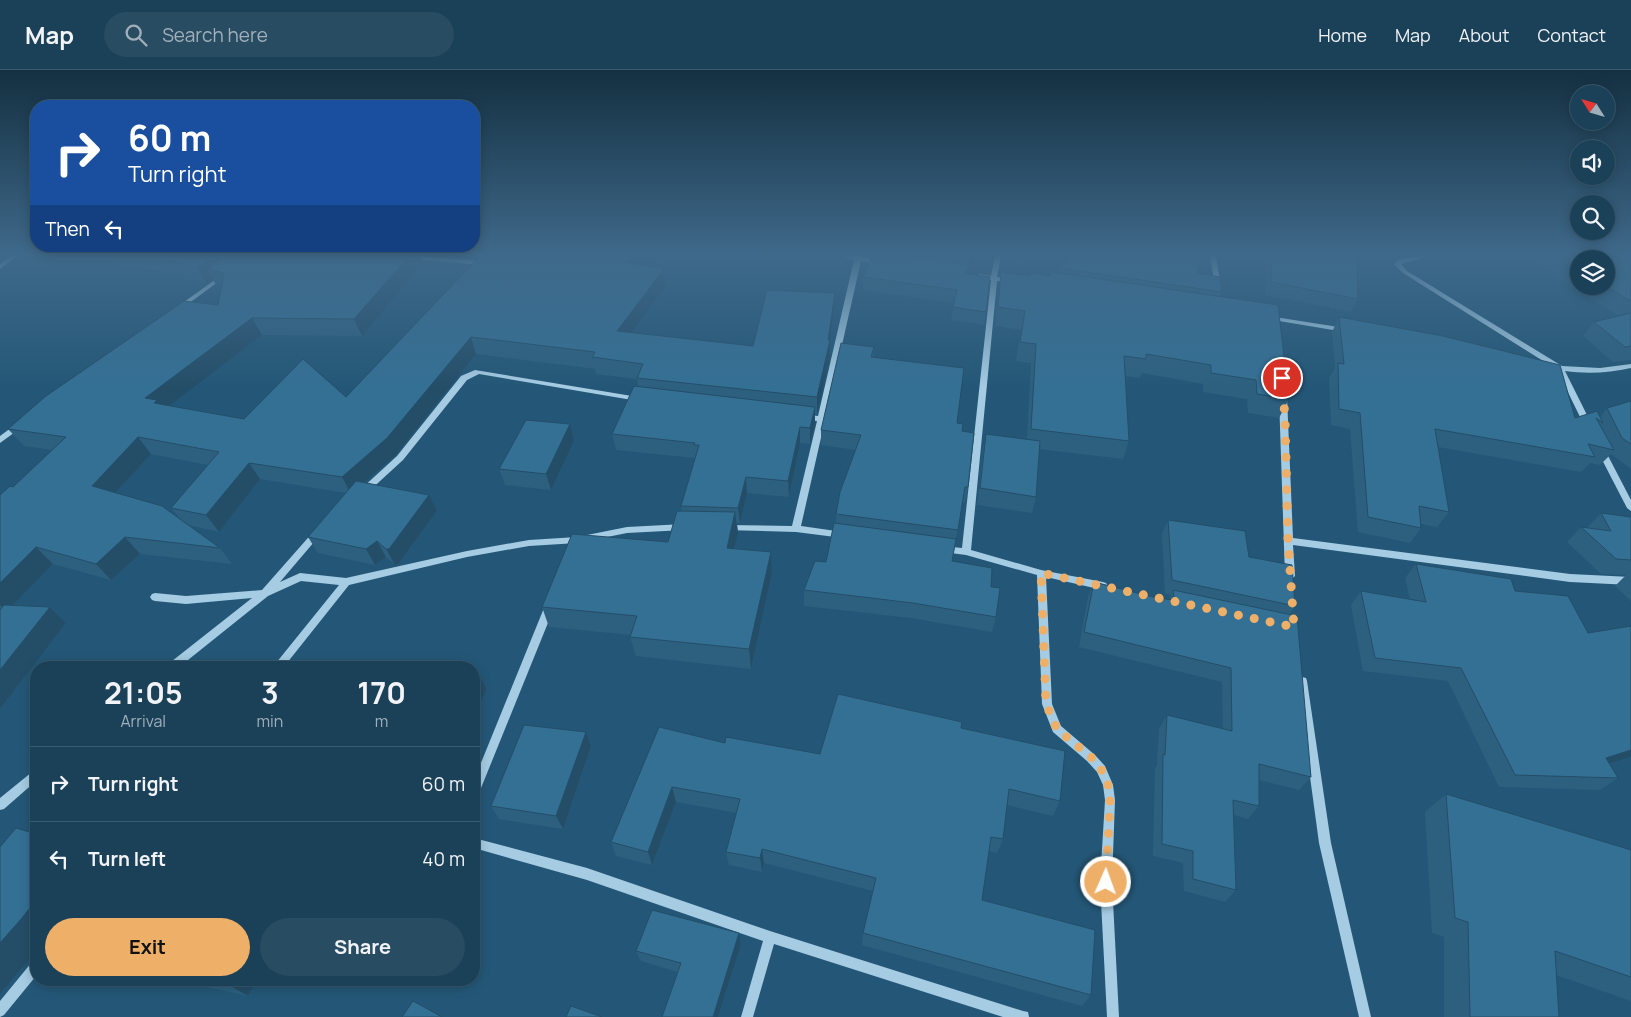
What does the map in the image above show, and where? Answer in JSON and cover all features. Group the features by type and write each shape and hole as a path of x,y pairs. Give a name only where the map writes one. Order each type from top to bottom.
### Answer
{"street":[{"path":"174,313 191,300"},
{"path":"796,529 848,300"},
{"path":"966,552 992,300"},
{"path":"1451,300 1560,368 1590,428"},
{"path":"1258,317 1277,324 1355,331"},
{"path":"1540,364 1580,371 1617,369 1631,366"},
{"path":"355,498 400,458 464,378 471,374 478,372 648,400"},
{"path":"1283,388 1291,588"},
{"path":"792,416 821,419"},
{"path":"0,440 22,422"},
{"path":"1598,445 1631,508"},
{"path":"179,661 265,592 323,528"},
{"path":"155,597 186,600 265,592 300,577 346,582 467,554 529,543 576,544 627,530 690,528"},
{"path":"717,528 796,529 853,536"},
{"path":"1288,541 1570,578 1631,580"},
{"path":"938,548 966,552 1041,573 1109,588"},
{"path":"1041,573 1046,704 1057,729 1092,758 1101,769 1108,785 1110,800 1106,882 1113,1017"},
{"path":"283,661 346,582"},
{"path":"480,778 552,603"},
{"path":"1300,666 1325,843 1365,1017"},
{"path":"0,805 30,780"},
{"path":"480,845 587,874 770,937 1023,1017"},
{"path":"747,1017 770,937"},
{"path":"0,1011 30,974"}],"building":[{"path":"219,300 370,300 354,319 252,318 145,398 157,400 154,403 244,419 303,359 346,397 438,300 640,300 617,331 753,346 764,300 834,300 828,340 830,340 817,397 637,378 643,364 592,357 595,352 471,337 387,438 342,477 249,463 206,515 171,508 219,452 138,437 92,486 162,506 220,548 125,537 96,564 36,547 0,583 0,495 10,486 13,487 66,437 8,429 46,396 184,301 218,305"},
{"path":"955,300 987,300 986,312 953,307"},
{"path":"999,300 1245,300 1278,305 1289,399 1257,394 1256,380 1211,373 1211,365 1146,354 1146,359 1124,356 1129,441 1031,429 1036,344 1020,342 1025,311 998,307"},
{"path":"1631,313 1631,346 1625,347 1594,322"},
{"path":"1339,317 1443,336 1560,365 1575,418 1597,411 1603,423 1596,418 1614,450 1588,444 1595,457 1435,429 1449,512 1419,506 1421,528 1368,517 1360,413 1339,409 1338,363 1344,364"},
{"path":"841,343 874,347 871,357 964,368 957,423 963,424 962,431 974,433 968,487 965,487 958,530 836,514 840,492 861,435 821,430"},
{"path":"634,386 815,407 810,428 800,427 788,481 746,477 738,508 681,506 699,445 612,434"},
{"path":"1631,401 1631,444 1622,438 1607,408"},
{"path":"526,420 570,424 546,474 499,469"},
{"path":"986,434 1040,441 1036,497 980,488"},
{"path":"356,481 429,495 389,549 386,549 377,541 366,549 308,537"},
{"path":"677,511 735,512 727,548 771,552 749,649 630,637 637,616 542,607 572,534 668,542"},
{"path":"1601,513 1631,517 1631,560 1616,559 1581,527 1611,531"},
{"path":"1168,520 1245,531 1249,557 1292,565 1295,606 1172,580"},
{"path":"834,523 956,539 952,561 992,568 991,587 1000,588 996,617 913,603 804,590 815,561 826,562"},
{"path":"1416,564 1511,579 1515,591 1568,596 1588,633 1631,626 1631,750 1606,758 1618,778 1515,775 1461,668 1375,658 1361,591 1426,602"},
{"path":"1094,582 1157,598 1174,600 1173,590 1297,616 1311,777 1259,764 1259,806 1233,800 1236,890 1193,879 1193,851 1162,844 1163,754 1165,755 1167,715 1232,731 1231,668 1084,632"},
{"path":"4,605 50,607 0,670 0,610"},
{"path":"838,694 962,722 961,728 1065,751 1060,801 1009,789 1003,839 991,837 982,900 1095,930 1091,995 863,933 876,878 762,849 760,858 726,852 740,799 672,787 648,852 611,842 659,727 725,743 726,737 820,754"},
{"path":"524,725 586,732 556,816 491,806"},
{"path":"1446,794 1631,850 1631,977 1555,951 1559,1017 1470,1017 1468,922 1455,918"},
{"path":"16,828 30,832 30,908 0,943 0,847"},
{"path":"652,910 739,933 713,1017 662,1017 681,963 636,951"},
{"path":"413,1001 442,1017 402,1017"},
{"path":"571,1006 602,1017 566,1017"}],"route":[{"path":"1106,882 1110,800 1108,785 1101,769 1092,758 1057,729 1046,704 1041,573 1294,627 1288,541 1285,418 1282,378"}]}
